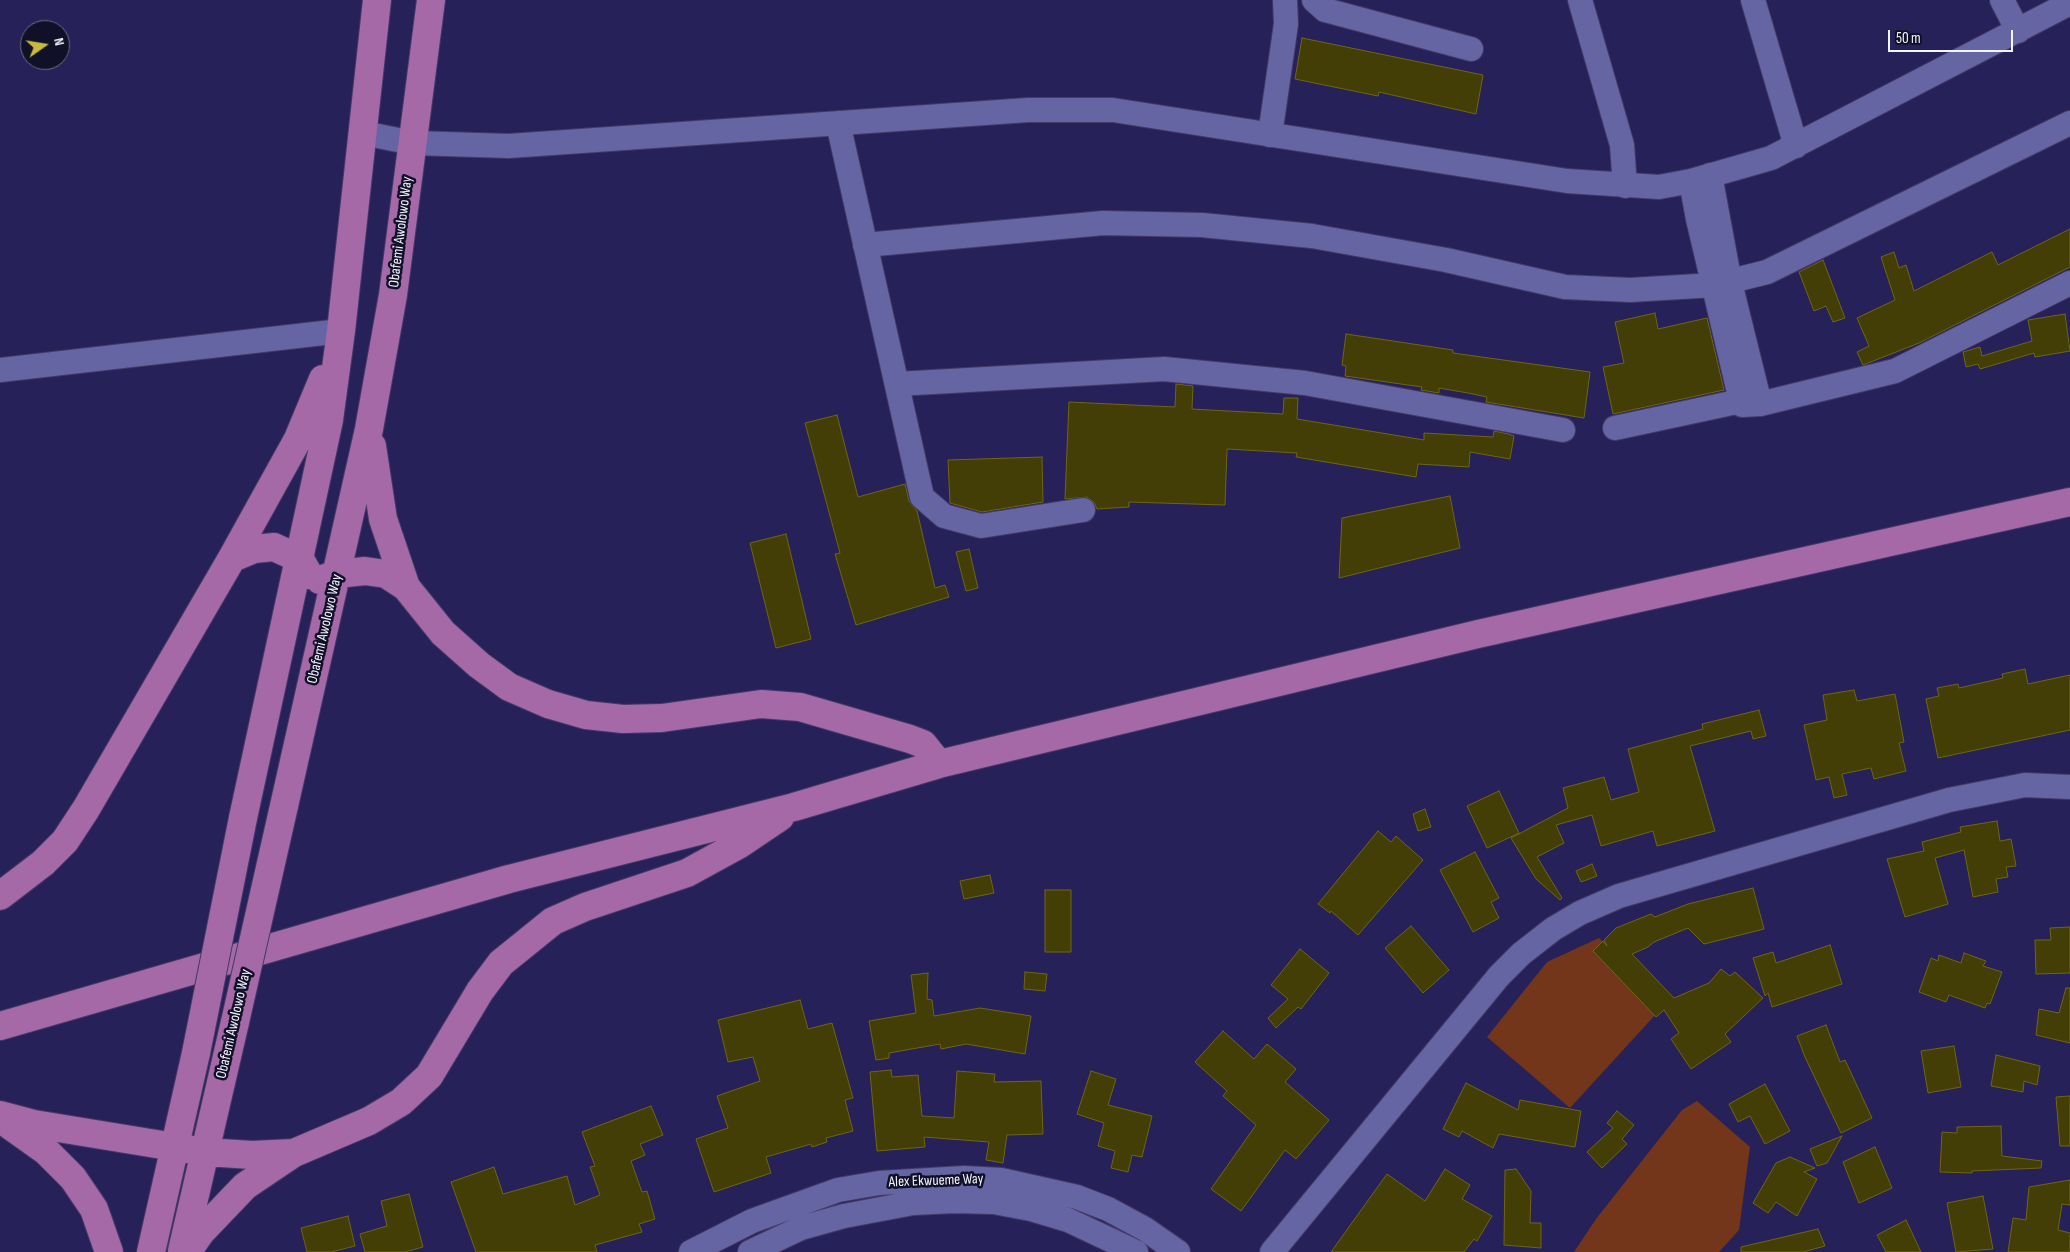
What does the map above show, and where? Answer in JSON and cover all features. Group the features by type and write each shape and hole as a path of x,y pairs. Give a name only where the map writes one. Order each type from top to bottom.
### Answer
{"main road":[{"name":"Obafemi Awolowo Way","path":"182,1252 324,634 314,582 300,559 329,420 341,331 377,0"},
{"name":"Obafemi Awolowo Way","path":"150,1252 196,1053 243,818 314,582 369,429 393,295 431,0"},
{"path":"0,896 43,863 65,841 232,558 311,412 341,331"},
{"path":"369,429 383,519 406,587"},
{"path":"0,1026 509,879 794,807 939,764 1478,634 2070,502"},
{"path":"2003,518 2070,511"},
{"path":"232,558 254,549 274,547 300,559"},
{"path":"314,582 366,572 386,574 406,587 442,633 479,665 509,687 548,704 586,714 623,719 662,718 761,704 800,707 910,739 922,744 939,764"},
{"path":"187,1252 200,1232 246,1186 294,1153 369,1121 401,1102 429,1076 480,991 502,963 553,921 585,907 687,873 740,844 794,807"},
{"path":"0,1115 34,1124 174,1148 252,1155 294,1153"},
{"path":"0,1119 46,1151 73,1178 94,1209 109,1252"}],"street":[{"path":"1270,135 1286,24 1285,0"},
{"path":"1580,0 1622,144 1625,186"},
{"path":"1753,0 1796,146"},
{"path":"2002,0 2018,30"},
{"path":"1323,3 1471,49"},
{"path":"363,134 413,143 509,146 1028,110 1113,110 1567,181 1659,187 1701,178 1771,158 2070,3"},
{"path":"865,246 1103,223 1202,225 1312,236 1446,260 1565,288 1630,290 1722,284 1767,272 2070,122"},
{"path":"838,123 922,497 944,516 981,526 1083,510"},
{"path":"1701,178 1722,284 1750,402"},
{"path":"1615,428 1895,372 2070,284"},
{"path":"0,370 341,331"},
{"path":"896,384 1164,369 1304,383 1563,430"},
{"path":"1272,1252 1489,987 1521,954 1553,929 1580,913 1619,896 1948,800 2025,785 2070,787"},
{"name":"Alex Ekwueme Way","path":"691,1252 752,1221 838,1190 888,1182 964,1178 1001,1180 1077,1197 1108,1209 1145,1229 1178,1252"},
{"name":"Alex Ekwueme Way","path":"750,1252 801,1228 844,1216 913,1203 954,1201 994,1202 1031,1209 1087,1228 1136,1252"}],"shaded area":[{"path":"1599,938 1667,1002 1570,1108 1487,1037 1547,962"},
{"path":"1697,1101 1750,1147 1739,1230 1719,1252 1574,1252 1596,1219 1682,1110"}],"building":[{"path":"1302,38 1483,75 1476,114 1379,92 1378,96 1295,79"},
{"path":"2070,229 2070,267 1919,343 1863,365 1857,352 1869,346 1857,318 1895,300 1881,257 1894,252 1899,268 1906,265 1914,291 1992,252 1998,265"},
{"path":"1823,260 1845,318 1833,322 1826,306 1814,311 1799,272"},
{"path":"1655,313 1658,329 1707,318 1724,390 1613,414 1603,367 1624,363 1615,322"},
{"path":"2065,314 2070,351 2035,357 2034,353 1980,369 1978,364 1966,367 1963,352 1980,347 1982,356 2032,341 2028,320"},
{"path":"1346,334 1453,350 1453,353 1590,372 1584,418 1486,402 1487,397 1468,393 1439,388 1439,393 1421,390 1422,387 1345,376 1346,366 1342,365"},
{"path":"1176,384 1193,386 1192,409 1283,414 1284,398 1298,398 1297,419 1424,440 1424,433 1493,437 1494,431 1508,434 1514,436 1510,459 1470,452 1469,467 1418,464 1416,477 1296,457 1297,453 1227,449 1225,505 1129,502 1129,507 1097,509 1094,502 1087,497 1065,499 1069,402 1175,407"},
{"path":"837,415 858,497 905,484 909,501 917,511 935,588 945,585 949,597 856,625 835,554 840,553 805,423"},
{"path":"1042,457 1043,502 982,512 950,503 948,460"},
{"path":"1450,496 1460,548 1339,578 1342,518"},
{"path":"786,534 811,639 776,648 750,543"},
{"path":"969,549 978,588 966,591 956,552"},
{"path":"2025,669 2028,684 2070,675 2070,730 1938,758 1926,699 1939,696 1937,688 1958,684 1959,688 2003,678 2002,674"},
{"path":"1854,690 1857,701 1895,694 1904,742 1899,743 1906,771 1874,779 1871,768 1842,774 1847,795 1834,798 1829,777 1816,780 1804,725 1827,720 1823,695"},
{"path":"1759,710 1766,736 1753,739 1751,731 1690,746 1715,831 1657,846 1653,831 1601,846 1592,815 1556,825 1564,843 1537,857 1562,898 1560,900 1536,879 1511,838 1568,808 1563,788 1604,777 1611,800 1639,792 1628,749 1703,729 1702,724"},
{"path":"1499,791 1519,833 1487,848 1467,806"},
{"path":"1425,809 1431,827 1418,831 1413,814"},
{"path":"1997,821 2000,841 2011,839 2016,866 2006,867 2008,877 1996,879 1998,892 1973,897 1964,850 1935,858 1948,904 1905,917 1887,859 1924,851 1922,842 1961,832 1960,827"},
{"path":"1378,831 1391,842 1396,836 1423,860 1358,935 1331,911 1330,913 1318,904"},
{"path":"1475,852 1499,898 1491,902 1499,918 1473,932 1440,870"},
{"path":"1592,864 1597,876 1581,882 1576,871"},
{"path":"990,875 994,893 964,899 960,881"},
{"path":"1753,888 1764,929 1704,944 1688,928 1654,942 1648,947 1632,954 1674,998 1709,983 1721,969 1730,976 1735,972 1763,998 1725,1034 1731,1042 1691,1069 1671,1039 1679,1033 1664,1010 1656,1017 1593,951 1603,941 1607,946 1604,940 1616,928 1651,914 1655,917 1688,904"},
{"path":"1045,890 1071,890 1071,952 1045,952"},
{"path":"1411,926 1449,970 1423,993 1385,948"},
{"path":"2070,927 2070,973 2036,974 2035,940 2051,940 2050,928"},
{"path":"1830,945 1842,984 1772,1007 1768,993 1765,996 1753,958 1773,952 1776,963"},
{"path":"1300,949 1329,973 1301,1009 1298,1007 1276,1028 1268,1018 1288,999 1271,985"},
{"path":"1964,953 1986,961 1983,966 2002,972 1990,1004 1987,1003 1985,1008 1949,995 1946,1002 1919,992 1931,958 1938,961 1939,955 1961,963"},
{"path":"1025,972 1047,974 1045,991 1024,989"},
{"path":"928,973 927,999 932,1000 934,1016 980,1008 1031,1016 1025,1054 966,1044 941,1049 940,1044 889,1053 889,1058 876,1060 869,1021 916,1013 911,975"},
{"path":"2066,988 2070,988 2070,1043 2036,1035 2039,1009 2059,1013"},
{"path":"800,1000 808,1029 832,1023 853,1098 845,1100 853,1131 826,1138 827,1142 812,1147 811,1144 766,1157 771,1173 714,1192 696,1139 728,1128 717,1096 760,1081 753,1057 728,1062 718,1020"},
{"path":"1826,1025 1840,1062 1845,1060 1872,1118 1841,1133 1797,1036"},
{"path":"1223,1031 1254,1059 1267,1044 1296,1069 1285,1082 1329,1120 1296,1159 1285,1150 1241,1211 1211,1189 1256,1125 1223,1096 1227,1091 1195,1062"},
{"path":"1954,1046 1961,1087 1928,1093 1921,1051"},
{"path":"1996,1055 2040,1066 2037,1085 2024,1081 2023,1092 1991,1086"},
{"path":"891,1070 892,1077 918,1075 922,1116 954,1118 957,1071 995,1074 994,1082 1041,1081 1043,1134 1007,1135 1003,1163 986,1160 989,1142 924,1137 925,1147 877,1151 870,1072"},
{"path":"1091,1071 1116,1079 1108,1105 1152,1116 1142,1157 1132,1155 1128,1172 1111,1168 1115,1151 1098,1146 1104,1123 1077,1114"},
{"path":"1466,1083 1518,1110 1520,1100 1581,1111 1575,1147 1499,1134 1493,1148 1462,1131 1459,1137 1443,1129"},
{"path":"1765,1084 1790,1131 1765,1144 1750,1116 1738,1122 1729,1104"},
{"path":"2070,1096 2070,1146 2060,1146 2056,1097"},
{"path":"651,1106 663,1135 640,1144 645,1155 631,1161 642,1192 647,1191 655,1219 639,1224 642,1232 595,1245 597,1252 476,1252 451,1182 494,1167 503,1194 567,1176 575,1205 600,1195 590,1167 595,1166 582,1132"},
{"path":"1617,1111 1634,1125 1622,1139 1627,1144 1602,1168 1587,1152 1613,1128 1607,1123"},
{"path":"2001,1126 2002,1156 2042,1161 2041,1168 1972,1171 1972,1173 1940,1172 1942,1132 1957,1133 1957,1127"},
{"path":"1842,1136 1827,1163 1817,1166 1810,1149"},
{"path":"1875,1147 1892,1188 1859,1203 1843,1162"},
{"path":"1790,1157 1815,1168 1804,1172 1817,1179 1797,1216 1776,1202 1768,1213 1753,1203 1776,1163"},
{"path":"1445,1169 1470,1185 1462,1199 1492,1216 1477,1241 1474,1239 1464,1252 1331,1252 1387,1174 1425,1201"},
{"path":"1516,1169 1531,1191 1530,1223 1541,1223 1541,1248 1504,1245 1505,1170"},
{"path":"2070,1180 2070,1205 2062,1204 2058,1230 2070,1233 2070,1252 2008,1252 2013,1218 2026,1220 2029,1187"},
{"path":"409,1194 423,1247 405,1252 365,1252 360,1234 387,1226 381,1201"},
{"path":"1983,1196 1993,1249 1956,1252 1947,1203"},
{"path":"348,1216 355,1246 331,1252 307,1252 301,1228"},
{"path":"1906,1220 1921,1252 1886,1252 1877,1235"},
{"path":"1818,1229 1825,1246 1803,1252 1741,1252 1741,1247"}]}
